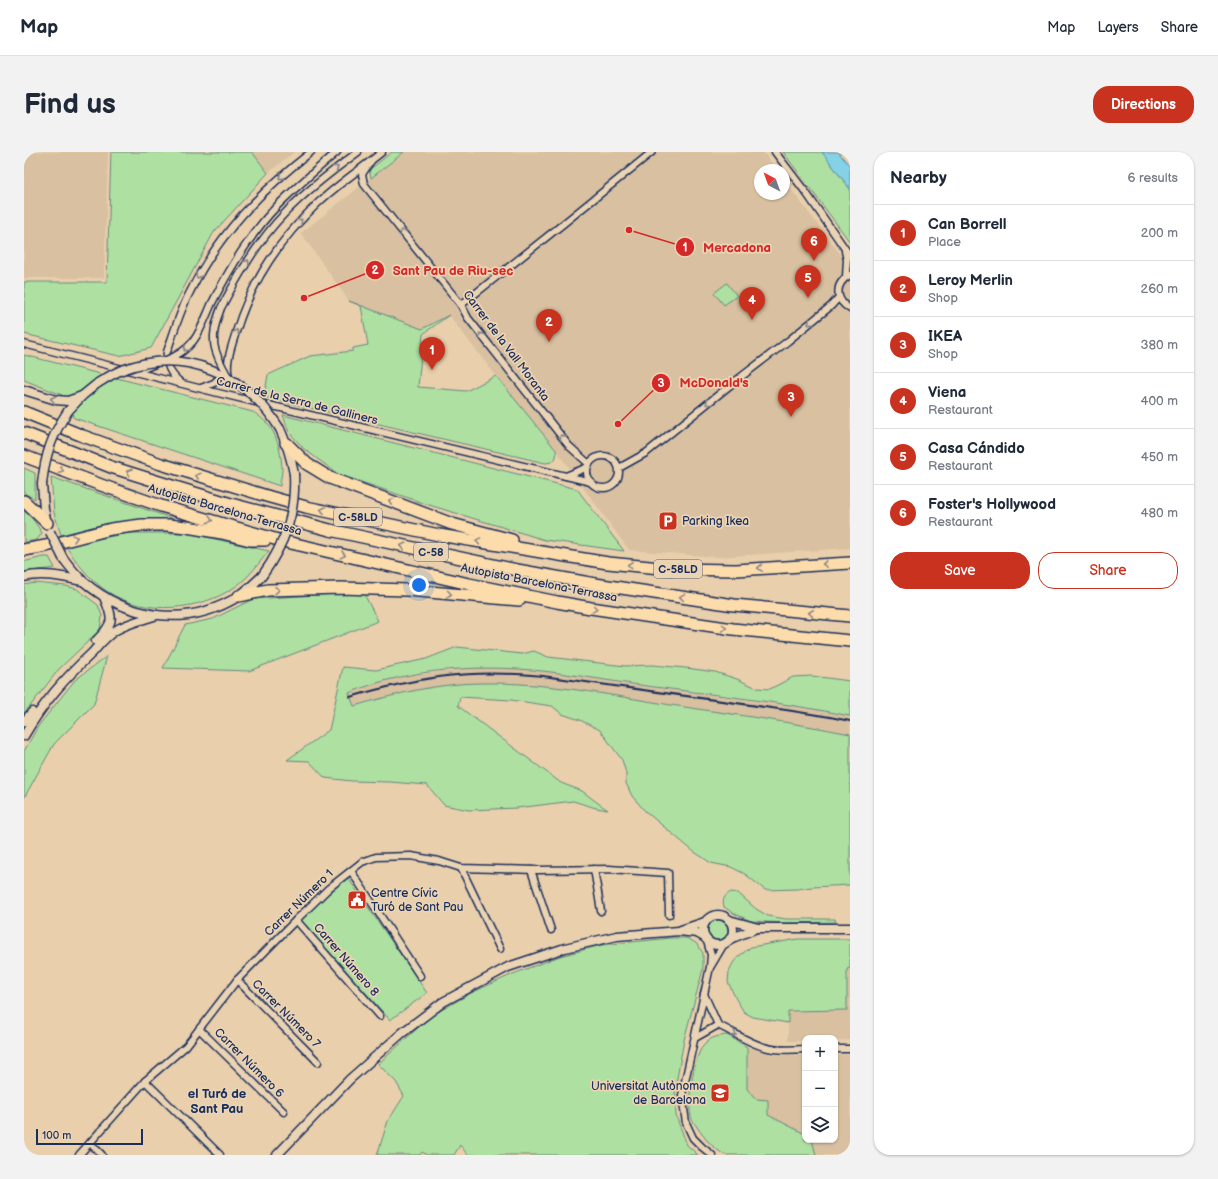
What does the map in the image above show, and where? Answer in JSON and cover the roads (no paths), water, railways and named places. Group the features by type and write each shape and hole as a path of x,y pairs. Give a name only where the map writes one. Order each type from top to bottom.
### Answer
{"highway":[{"name":"C-58LD","path":"24,412 83,436 161,464 270,497 439,535 608,563 671,569 736,570 850,563"},
{"name":"Autopista Barcelona-Terrassa","path":"24,433 111,467 231,504 330,530 517,570 587,583 734,605 850,616"},
{"path":"286,443 307,464 330,478 452,524 533,546 558,555"},
{"name":"Autopista Barcelona-Terrassa","path":"24,456 162,506 278,540 454,580 557,602 733,629 850,641"},
{"path":"24,501 48,527"},
{"path":"24,550 46,546 111,529 142,526 168,525 222,533 250,540 278,540"},
{"path":"239,596 268,590 348,588 407,590 497,599 557,602"}],"street":[{"path":"182,384 174,377 169,367 166,358 167,352 180,313 204,266 242,213 280,177 311,152"},
{"path":"161,362 181,354 193,343 226,276 237,257 262,222 293,190 338,152"},
{"path":"249,400 229,377 218,360 213,339 213,331 221,308 248,260 284,214 306,192 358,152"},
{"path":"228,374 232,342 243,312 255,284 276,251 288,235 318,202 358,169 382,152"},
{"path":"461,305 652,152"},
{"path":"775,152 807,194 850,256"},
{"name":"Carrer de la Vall Moranta","path":"371,161 362,174 364,184 461,305 468,318 569,446 589,466"},
{"path":"845,250 848,276 839,286 839,297 842,303 850,310"},
{"path":"619,468 646,454 733,383 788,341 831,306 839,297"},
{"name":"Carrer de la Serra de Galliners","path":"24,344 182,384 591,482"},
{"path":"136,372 154,364 167,352"},
{"path":"171,362 192,364 228,374 260,402 271,415 280,429 291,459 294,474 294,500 291,519 284,539 271,563 262,576 239,596 200,613 183,616 157,616 130,609 104,597 82,581 73,571 63,558 48,527 44,509 42,484 47,452 57,429 68,411 82,396 98,383 122,370 147,363 171,362"},
{"path":"200,388 214,383 228,374"},
{"path":"24,390 56,400 68,401 82,396"},
{"path":"606,456 613,459 619,468 618,479 609,487 601,488 596,486 588,478 589,466 593,460 598,457 606,456"},
{"path":"565,477 589,466"},
{"path":"24,577 55,575 82,581"},
{"path":"104,597 114,627"},
{"path":"24,722 50,688 102,635 114,627 157,616"},
{"path":"24,736 34,718 53,692 114,627"},
{"path":"24,726 32,712"},
{"name":"Carrer Número 1","path":"79,1155 145,1081 186,1046 237,980 328,888 362,862 376,857 411,856 439,861 461,868 531,870 608,869 668,873 669,915"},
{"path":"461,868 500,949"},
{"path":"594,869 601,911"},
{"path":"531,870 551,930"},
{"path":"351,871 420,976"},
{"path":"679,931 705,922 716,915 758,928 850,928"},
{"name":"Carrer Número 8","path":"296,920 380,1016"},
{"path":"710,967 732,934 733,930 729,920"},
{"path":"705,922 703,928 711,955 710,967 682,1095 686,1123 693,1138 712,1155"},
{"path":"277,1155 350,1079 402,1033 443,1002 508,968 566,948 617,936 679,931 697,933 715,945 758,928"},
{"name":"Carrer Número 7","path":"237,980 318,1062"},
{"path":"704,994 718,1025 747,1041 765,1048 802,1050"},
{"path":"695,1038 718,1025"},
{"name":"Carrer Número 6","path":"199,1029 284,1112"},
{"path":"838,1049 850,1049"},
{"path":"145,1081 220,1155"},
{"path":"90,1143 102,1155"}],"water":[{"path":"822,152 838,152 850,166 850,189"}],"railway":[{"path":"350,697 373,690 446,676 482,673 519,674 543,676 786,710 850,721"}],"place":[{"name":"Mercadona","path":"629,230"},
{"name":"Foster's Hollywood","path":"814,261"},
{"name":"Sant Pau de Riu-sec","path":"304,298"},
{"name":"Casa Cándido","path":"808,298"},
{"name":"Viena","path":"752,320"},
{"name":"Leroy Merlin","path":"549,342"},
{"name":"Can Borrell","path":"432,370"},
{"name":"IKEA","path":"791,417"},
{"name":"McDonald's","path":"618,424"},
{"name":"Parking Ikea","path":"668,521"},
{"name":"Centre Cívic Turó de Sant Pau","path":"357,900"},
{"name":"Universitat Autònoma de Barcelona","path":"720,1093"}],"district":[{"name":"el Turó de Sant Pau","path":"217,1102"}]}
